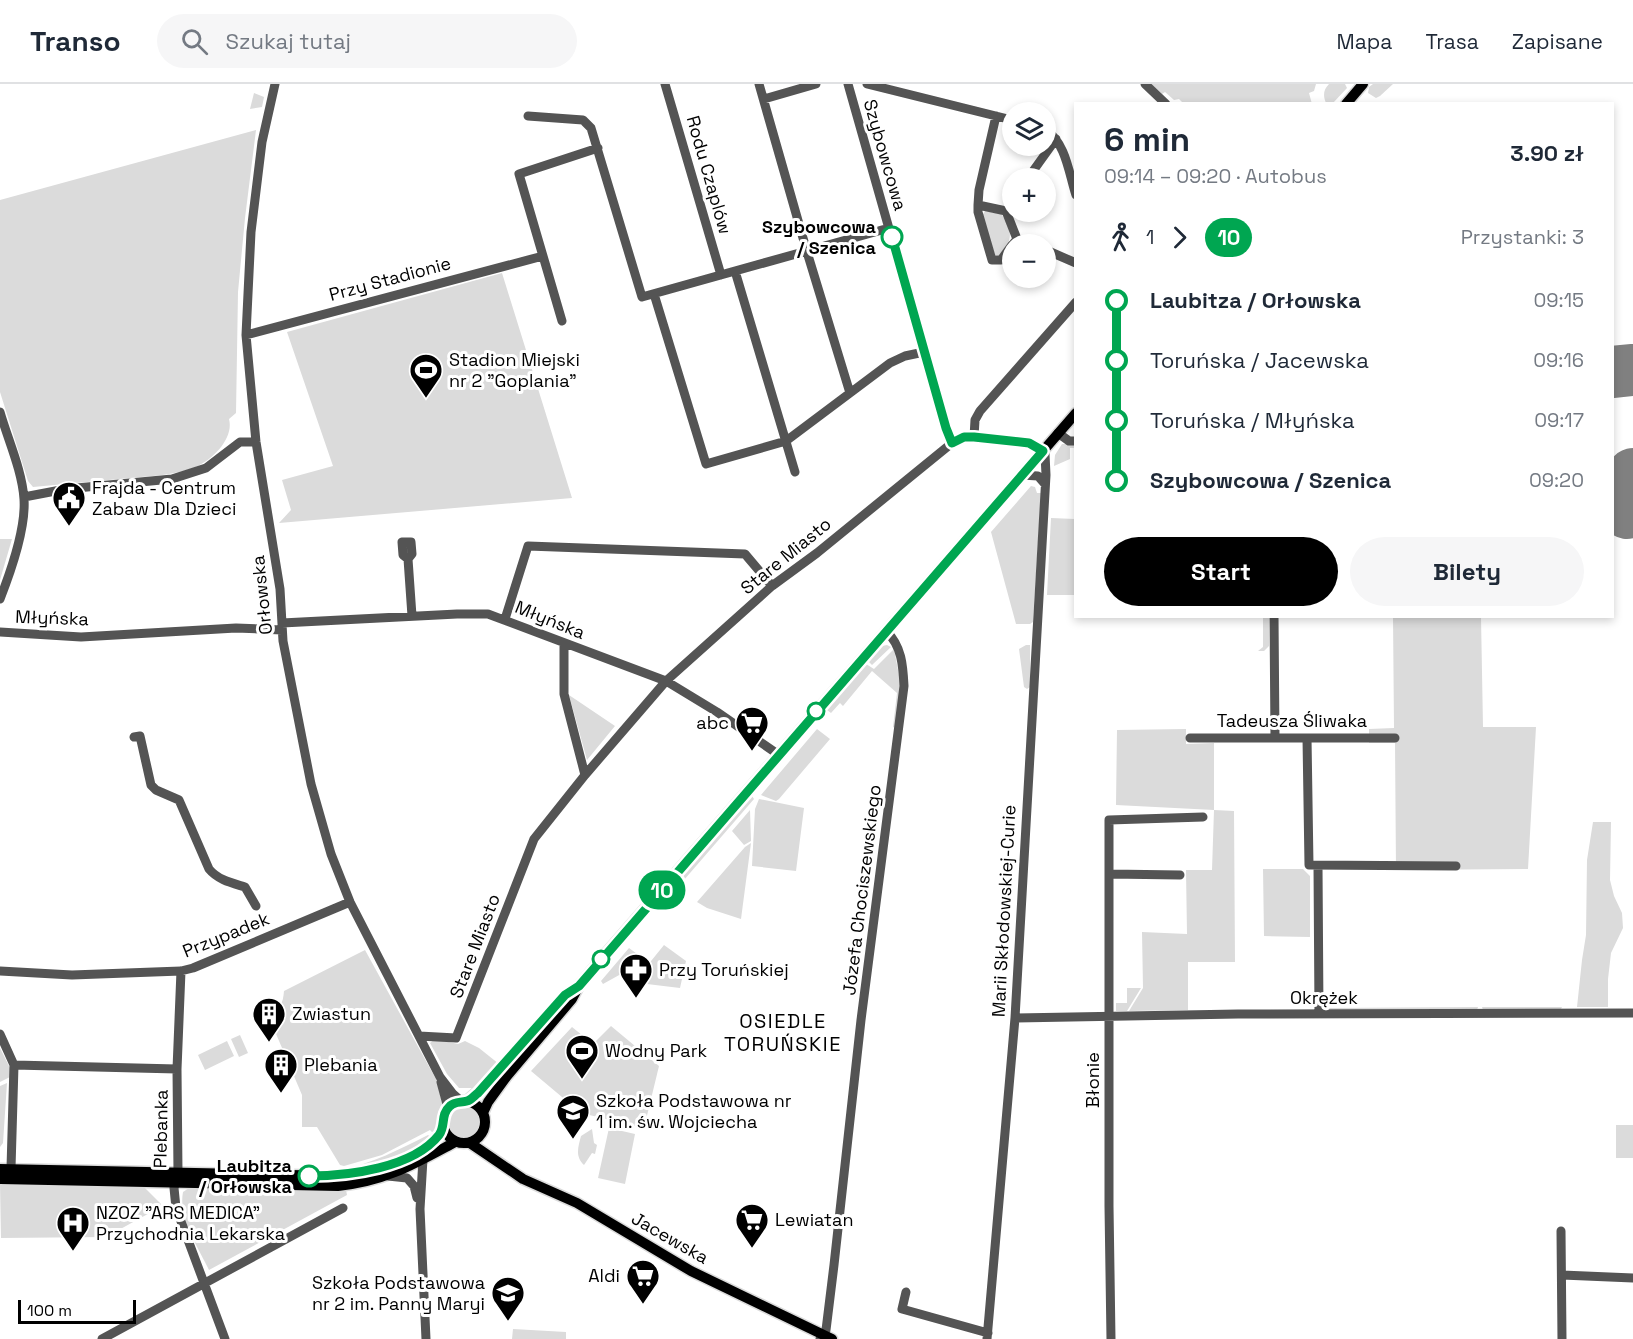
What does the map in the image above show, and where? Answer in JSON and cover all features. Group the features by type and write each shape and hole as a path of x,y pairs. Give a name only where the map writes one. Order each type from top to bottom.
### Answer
{"main road":[{"path":"1348,102 1363,84"},
{"path":"579,986 565,995 491,1080 464,1101 448,1108 443,1116 443,1129 447,1136 455,1142 470,1143 482,1134 483,1113 488,1102 572,999 579,986 1074,415"},
{"path":"464,1101 475,1104 483,1113"},
{"path":"0,1179 350,1174 383,1167 416,1152 435,1139 443,1129"},
{"name":"Jacewska","path":"482,1134 496,1159"},
{"path":"6,1169 338,1186 387,1176 455,1142"},
{"name":"Jacewska","path":"470,1143 523,1179 577,1203 691,1271 825,1338"}],"street":[{"name":"Orłowska","path":"275,84 262,142 250,232 246,335 256,442 278,571 282,627 319,815 331,854 350,902 440,1077 453,1094 464,1101"},
{"name":"Rodu Czaplów","path":"665,84 720,275"},
{"path":"759,84 850,393"},
{"path":"764,99 816,84"},
{"name":"Szybowcowa","path":"848,84 952,443"},
{"path":"867,84 1002,118"},
{"path":"1145,84 1164,102"},
{"path":"528,116 583,120 591,128 642,297 889,228"},
{"path":"996,116 979,190 978,212 992,260 1002,259"},
{"path":"1056,139 1062,150 1074,189"},
{"path":"562,321 519,174 598,148"},
{"path":"978,205 1002,210"},
{"path":"1056,254 1074,262"},
{"name":"Przy Stadionie","path":"246,335 543,255"},
{"path":"735,271 795,472"},
{"path":"654,294 706,464 786,441 890,363 905,356 924,352"},
{"path":"974,437 975,420 980,411 1074,304"},
{"path":"0,412 24,497 22,523 0,599"},
{"path":"1058,433 1069,441 1074,441"},
{"name":"Stare Miasto","path":"419,1036 456,1038 534,839 585,775 666,681 772,586 817,553 952,443 964,437 974,437 1029,443 1043,451"},
{"path":"24,497 66,489 172,479 206,468 240,442 256,442"},
{"name":"Marii Skłodowskiej-Curie","path":"988,1336 1015,1018 1046,484 1046,462 1043,451"},
{"path":"1022,474 1038,476 1046,484"},
{"path":"505,619 528,546 745,554 772,586"},
{"path":"408,559 412,616"},
{"name":"Młyńska","path":"0,632 81,637 282,627 412,616 482,614 505,619 564,644 666,681 717,712 779,755"},
{"path":"1274,618 1275,738"},
{"name":"Józefa Chociszewskiego","path":"825,1338 861,1020 904,686 898,649 895,641 886,631"},
{"path":"564,644 564,693 585,775"},
{"path":"134,737 140,736 151,784 156,790 179,800 214,875 245,887 256,906"},
{"name":"Tadeusza Śliwaka","path":"1190,738 1395,738"},
{"path":"1307,738 1309,865 1456,866"},
{"name":"Błonie","path":"1111,1339 1109,820 1203,817"},
{"path":"1318,866 1319,1014"},
{"path":"1110,874 1180,875"},
{"name":"Przypadek","path":"0,971 72,975 181,971 203,964 350,902"},
{"name":"Plebanka","path":"181,971 177,1069 176,1208 225,1339"},
{"name":"Okrężek","path":"1015,1018 1633,1013"},
{"path":"0,1035 14,1065 6,1169"},
{"path":"14,1065 177,1069"},
{"name":"Orłowska","path":"440,1077 448,1108"},
{"path":"423,1160 420,1209 426,1339"},
{"path":"387,1176 401,1176 409,1179 414,1186 420,1209"},
{"path":"102,1339 343,1208"},
{"path":"1561,1231 1562,1339"},
{"path":"1562,1275 1633,1278"},
{"path":"906,1292 902,1309 988,1336"}],"shaded area":[{"path":"1151,84 1316,84 1314,91 1309,93 1311,102 1182,102 1179,99 1174,100 1165,92 1162,94"},
{"path":"1329,84 1345,84 1347,88 1334,102 1326,102 1325,91"},
{"path":"1373,84 1393,84 1376,98 1368,93 1369,87"},
{"path":"254,93 264,97 262,107 250,109"},
{"path":"256,130 238,292 236,413 229,419 229,433 226,440 216,453 204,462 182,471 156,476 33,487 28,481 0,392 0,200"},
{"path":"985,211 1001,214 1002,222 1006,222 1008,225 1010,234 1002,234 1000,256 995,255 982,216"},
{"name":"Stadion Miejski nr 2 \"Goplania\"","path":"502,273 572,498 279,523 291,510 282,480 333,466 287,332"},
{"path":"1062,444 1074,444 1074,448 1070,448 1070,459 1054,466 1055,455"},
{"path":"1031,486 1035,487 1037,493 1041,493 1033,622 1016,624 991,532"},
{"path":"1051,518 1074,519 1074,595 1047,595"},
{"path":"0,539 12,539 0,580"},
{"path":"1263,618 1269,618 1269,646 1264,651 1258,651 1263,647"},
{"path":"1393,618 1481,618 1483,727 1536,727 1528,869 1396,870 1395,743 1369,743 1369,729 1394,728"},
{"path":"1030,645 1030,687 1027,689 1024,687 1019,649"},
{"path":"882,646 891,647 872,665 868,661"},
{"path":"894,649 901,686 895,728 893,727 897,693 872,671 843,706 840,703 831,713 827,710 866,664 874,669"},
{"path":"569,695 615,726 587,760"},
{"path":"817,729 830,739 779,799 776,801 761,795"},
{"path":"1186,729 1186,744 1214,743 1214,810 1116,805 1117,730"},
{"path":"752,796 754,799 658,910 654,908"},
{"path":"759,799 804,808 796,871 752,866 755,809"},
{"path":"750,810 751,841 744,845 732,831"},
{"path":"1214,810 1234,811 1235,962 1188,962 1188,1010 1129,1011 1143,988 1142,932 1187,934 1186,870 1212,870"},
{"path":"1593,822 1611,822 1610,880 1622,913 1623,928 1611,953 1608,1007 1577,1007 1586,935 1587,860"},
{"path":"751,843 741,919 707,908 697,902 745,847"},
{"path":"1263,869 1303,869 1310,876 1310,937 1264,936"},
{"path":"664,945 686,961 680,988 647,984 647,966"},
{"path":"629,948 644,959 603,984 601,981"},
{"path":"365,950 437,1081 443,1107 435,1135 430,1130 382,1155 344,1166 340,1165 317,1127 302,1127 302,1095 268,1015 280,1006 284,991"},
{"path":"1127,988 1141,988 1127,1011 1116,1011 1116,1003 1127,1003"},
{"path":"1478,1007 1477,1010 1329,1011 1329,1008"},
{"path":"1482,1007 1562,1007 1561,1009 1483,1010"},
{"path":"611,1026 659,1066 644,1128 581,1113 531,1071 572,1027 593,1044"},
{"path":"240,1035 248,1053 239,1057 231,1039"},
{"path":"435,1039 458,1044 465,1041 479,1048 499,1064 479,1088 459,1088 447,1074 430,1043"},
{"path":"227,1041 234,1056 205,1070 198,1055"},
{"path":"0,1048 12,1076 0,1082"},
{"path":"7,1083 3,1143 0,1147 0,1086"},
{"path":"463,1106 474,1111 479,1122 474,1133 463,1138 452,1133 447,1122 452,1111"},
{"path":"1616,1125 1633,1125 1633,1158 1616,1158"},
{"path":"609,1128 635,1134 625,1184 598,1178"},
{"path":"592,1129 594,1143 597,1145 595,1154 592,1153 584,1165 578,1155 579,1144 581,1136"},
{"path":"428,1135 432,1138 399,1156 340,1171 385,1156"},
{"path":"0,1184 144,1187 166,1209 155,1210 106,1237 1,1238"},
{"path":"189,1188 346,1190 347,1195 209,1270 183,1212 183,1192"},
{"path":"513,1329 566,1332 566,1339 512,1339"}],"runway":[{"path":"1614,372 1633,370"},
{"path":"1627,513 1633,474"}],"bus line":[{"name":"10","path":"309,1176 338,1176 373,1170 392,1164 428,1146 443,1129 445,1111 451,1105 467,1101 478,1093 565,995 579,986 1043,451 1029,443 974,437 964,437 952,443 892,237"}],"place":[{"name":"Szybowcowa / Szenica","path":"892,237"},
{"name":"Stadion Miejski nr 2 \"Goplania\"","path":"426,399"},
{"name":"Frajda - Centrum Zabaw Dla Dzieci","path":"69,527"},
{"name":"abc","path":"752,752"},
{"name":"Przy Toruńskiej","path":"636,999"},
{"name":"Zwiastun","path":"269,1043"},
{"name":"Wodny Park","path":"582,1080"},
{"name":"Plebania","path":"281,1094"},
{"name":"Szkoła Podstawowa nr 1 im. św. Wojciecha","path":"573,1140"},
{"name":"Laubitza / Orłowska","path":"309,1176"},
{"name":"Lewiatan","path":"752,1249"},
{"name":"NZOZ \"ARS MEDICA\" Przychodnia Lekarska","path":"73,1252"},
{"name":"Aldi","path":"643,1305"},
{"name":"Szkoła Podstawowa nr 2 im. Panny Maryi","path":"508,1322"}],"district":[{"name":"OSIEDLE TORUŃSKIE","path":"783,1032"}]}
